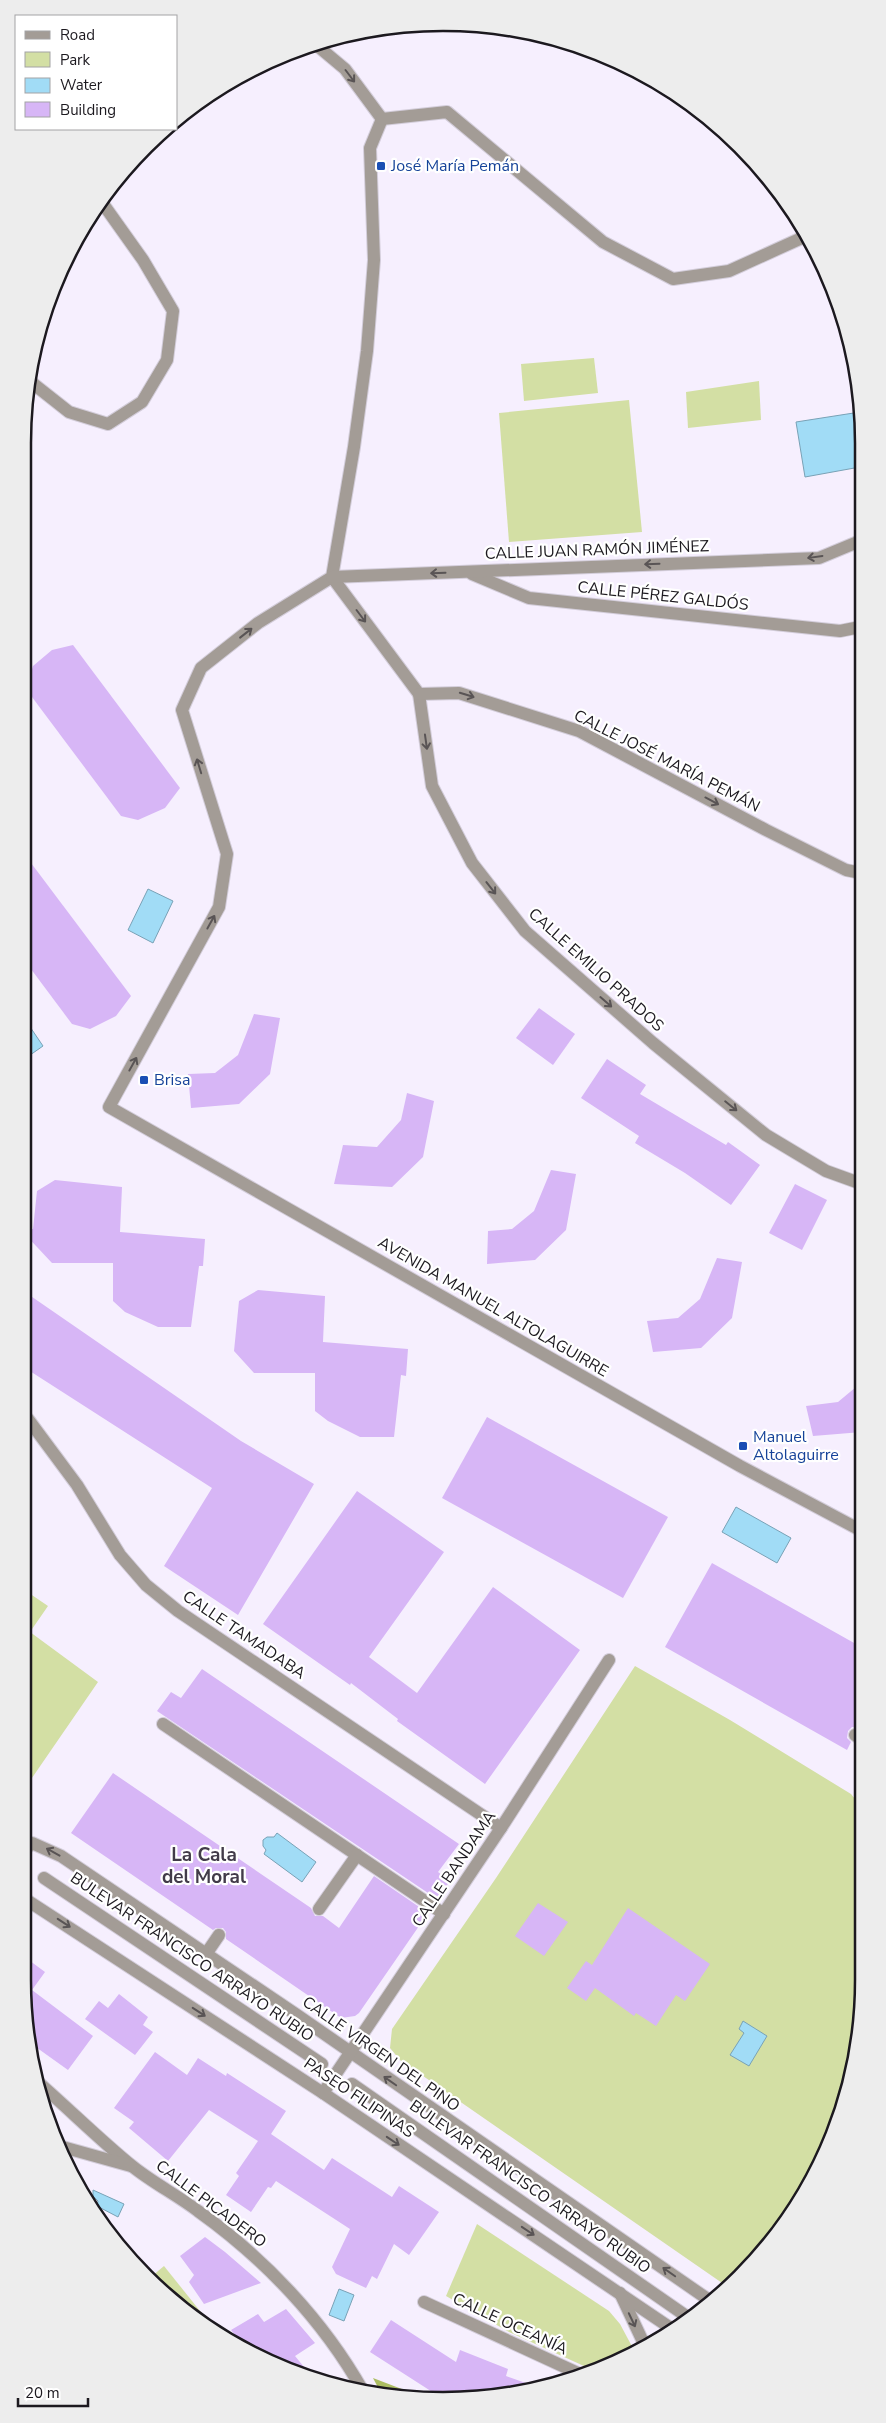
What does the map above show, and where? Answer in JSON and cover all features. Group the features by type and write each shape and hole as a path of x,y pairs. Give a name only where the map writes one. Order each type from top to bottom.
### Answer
{"street":[{"path":"322,50 345,69 382,119"},
{"path":"382,119 447,112 603,242 673,279 729,271 801,238"},
{"path":"382,119 370,148 374,260 367,351 354,447 332,577 419,694"},
{"path":"35,386 69,412 108,424 142,402 167,360 173,310 144,260 106,207"},
{"name":"CALLE JUAN RAMÓN JIMÉNEZ","path":"332,577 818,558 855,543"},
{"name":"CALLE PÉREZ GALDÓS","path":"468,572 529,598 840,631 855,628"},
{"name":"AVENIDA MANUEL ALTOLAGUIRRE","path":"332,577 258,623 200,668 182,710 226,854 219,907 109,1107 731,1462 855,1527"},
{"name":"CALLE JOSÉ MARÍA PEMÁN","path":"419,694 459,693 579,731 766,830 846,870 855,872"},
{"name":"CALLE EMILIO PRADOS","path":"419,694 432,786 472,863 525,931 653,1043 766,1135 826,1171 855,1181"},
{"name":"CALLE TAMADABA","path":"31,1423 77,1485 120,1556 146,1585 178,1611 501,1828"},
{"name":"CALLE BANDAMA","path":"322,2093 444,1914 609,1660"},
{"path":"163,1724 444,1914"},
{"name":"CALLE VIRGEN DEL PINO","path":"31,1847 45,1847 61,1856 705,2297"},
{"path":"320,1909 357,1855"},
{"name":"BULEVAR FRANCISCO ARRAYO RUBIO","path":"44,1878 322,2064"},
{"name":"PASEO FILIPINAS","path":"31,1904 322,2093 667,2325"},
{"path":"206,1954 219,1935"},
{"name":"BULEVAR FRANCISCO ARRAYO RUBIO","path":"352,2084 684,2314"},
{"name":"CALLE PICADERO","path":"45,2088 133,2167 199,2211 255,2256 299,2303 341,2355 358,2383"},
{"path":"68,2149 133,2167"},
{"path":"620,2293 642,2340"},
{"name":"CALLE OCEANÍA","path":"424,2302 573,2371"}],"green space":[{"path":"594,358 598,393 524,401 521,364"},
{"path":"759,381 761,420 688,428 686,392"},
{"path":"629,400 642,532 509,542 499,413"},
{"path":"31,1594 48,1606 31,1631"},
{"path":"31,1633 98,1682 31,1779"},
{"path":"635,1666 730,1720 851,1794 855,1799 854,2007 847,2060 841,2087 823,2138 800,2186 770,2231 722,2283 400,2060 390,2048 392,2029 496,1878"},
{"path":"477,2224 609,2311 620,2324 632,2346 585,2366 509,2332 446,2296"},
{"path":"164,2266 203,2314 192,2307 155,2274"},
{"path":"373,2378 403,2390 389,2388 377,2386"}],"water":[{"path":"854,413 855,468 805,477 796,422"},
{"path":"148,889 173,901 153,943 128,930"},
{"path":"31,1028 43,1046 31,1054"},
{"path":"736,1507 791,1538 777,1563 722,1532"},
{"path":"277,1833 316,1862 302,1882 264,1854 266,1850 263,1846 263,1840 267,1837 274,1837"},
{"path":"743,2021 767,2036 749,2066 730,2055 744,2033 739,2029"},
{"path":"93,2190 124,2204 118,2217 100,2208 98,2201 93,2196"},
{"path":"339,2289 354,2295 344,2321 329,2315"}],"building":[{"path":"73,645 180,788 165,808 138,820 121,816 31,696 31,673 33,666 52,650"},
{"path":"31,863 131,996 116,1016 90,1029 72,1024 31,969"},
{"path":"539,1008 575,1034 553,1065 516,1038"},
{"path":"254,1014 280,1018 270,1074 239,1104 191,1108 188,1074 215,1073 238,1055"},
{"path":"607,1059 646,1085 640,1094 726,1145 728,1142 760,1165 731,1205 685,1173 635,1143 639,1136 581,1098"},
{"path":"407,1093 434,1101 423,1157 392,1187 334,1184 343,1145 377,1147 401,1120"},
{"path":"551,1170 576,1174 566,1230 535,1260 487,1264 488,1231 512,1229 534,1211"},
{"path":"55,1180 122,1187 120,1232 205,1239 203,1266 199,1266 191,1327 158,1327 125,1312 113,1301 113,1263 52,1263 31,1241 37,1191"},
{"path":"795,1184 827,1200 802,1250 769,1233"},
{"path":"717,1258 742,1262 732,1318 701,1348 653,1352 647,1321 678,1318 700,1299"},
{"path":"258,1290 325,1296 323,1342 408,1349 406,1376 401,1375 394,1437 360,1437 328,1421 315,1411 315,1373 254,1373 234,1351 239,1301"},
{"path":"31,1296 241,1441 314,1484 238,1615 164,1566 212,1488 31,1372"},
{"path":"855,1388 855,1433 813,1436 806,1406 838,1402"},
{"path":"487,1417 668,1517 623,1598 442,1498"},
{"path":"357,1491 444,1552 369,1657 417,1693 493,1587 580,1650 485,1784 397,1721 398,1719 351,1683 350,1685 263,1624"},
{"path":"712,1563 855,1643 855,1727 852,1727 848,1731 847,1738 851,1742 847,1750 665,1647"},
{"path":"202,1669 459,1844 438,1872 450,1881 437,1899 157,1711 171,1692 181,1698"},
{"path":"113,1773 311,1908 315,1916 323,1916 339,1928 374,1876 428,1913 359,2013 355,2016 341,2018 226,1939 226,1932 223,1928 213,1930 71,1833"},
{"path":"538,1903 568,1922 544,1956 515,1936"},
{"path":"628,1908 710,1964 685,2001 676,1995 656,2026 636,2013 634,2016 595,1988 586,2001 567,1988 586,1961 592,1965"},
{"path":"31,1962 45,1972 32,1990 93,2036 68,2070 37,2048 32,2007"},
{"path":"119,1994 148,2017 143,2025 153,2032 135,2055 85,2019 99,2001 108,2008"},
{"path":"155,2052 187,2075 198,2058 226,2076 227,2073 286,2111 271,2134 324,2170 332,2158 392,2197 399,2186 439,2212 409,2255 394,2244 377,2279 372,2276 366,2288 336,2274 332,2267 350,2229 276,2181 271,2188 268,2187 251,2212 226,2195 239,2176 236,2173 258,2141 209,2110 168,2161 129,2128 134,2122 114,2108"},
{"path":"205,2237 261,2283 204,2304 189,2282 194,2275 180,2256"},
{"path":"286,2309 315,2343 295,2356 304,2368 237,2337 231,2330 258,2314 264,2322"},
{"path":"391,2320 456,2362 460,2350 508,2369 506,2376 526,2383 470,2391 432,2392 370,2352"}],"place":[{"name":"José María Pemán","path":"381,166"},
{"name":"Brisa","path":"144,1080"},
{"name":"Manuel Altolaguirre","path":"743,1446"}],"district":[{"name":"La Cala del Moral","path":"204,1866"}]}
